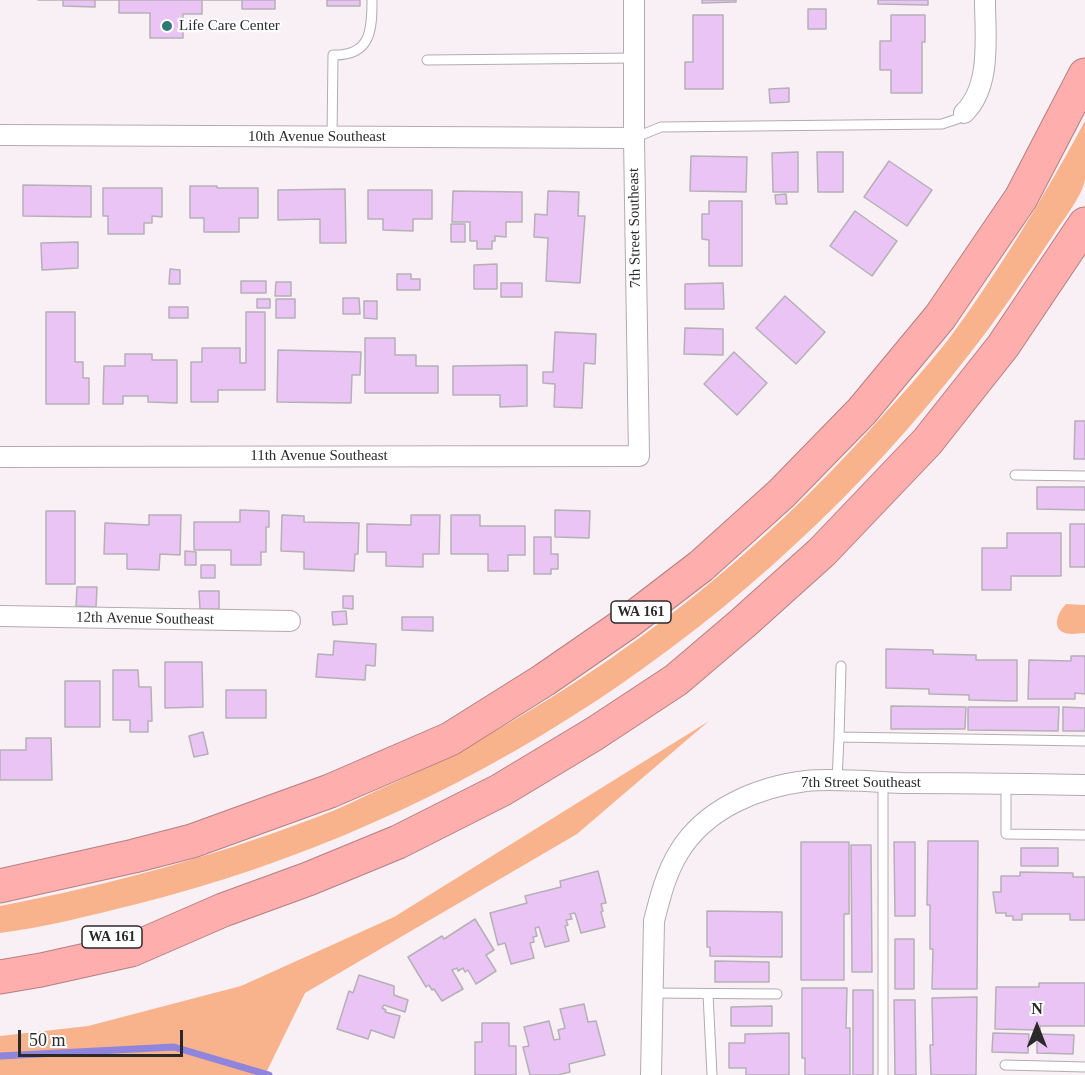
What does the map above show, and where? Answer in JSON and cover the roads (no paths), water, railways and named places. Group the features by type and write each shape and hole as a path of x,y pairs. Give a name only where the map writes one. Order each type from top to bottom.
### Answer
{"highway":[{"name":"WA 161","path":"0,886 192,841 330,791 450,739 544,680 628,622 701,566 781,494 869,402 940,317 1021,198 1085,75"},
{"name":"WA 161","path":"0,959 51,952 223,910 308,879 398,842 491,795 594,734 676,680 743,624 822,552 927,442 1003,346 1085,224"},
{"path":"0,977 131,950 223,910"}],"street":[{"name":"7th Street Southeast","path":"634,0 639,456"},
{"path":"963,114 975,100 982,77 985,53 985,0"},
{"name":"10th Avenue Southeast","path":"0,135 634,138"},
{"name":"11th Avenue Southeast","path":"0,457 639,456"},
{"name":"12th Avenue Southeast","path":"0,616 290,621"},
{"name":"7th Street Southeast","path":"651,1075 654,921 668,874 678,853 691,835 728,806 758,792 806,781 1006,784"},
{"path":"1006,784 1085,785"}],"lane":[{"path":"332,137 333,55 347,56 357,51 365,43 372,22 372,0"},
{"path":"427,60 634,58"},
{"path":"634,138 662,128 942,124 957,119 963,114"},
{"path":"1015,475 1085,476"},
{"path":"837,781 841,666"},
{"path":"839,737 1085,741"},
{"path":"883,782 883,1075"},
{"path":"1006,784 1006,834 1085,835"},
{"path":"652,993 777,994"},
{"path":"708,994 712,1075"},
{"path":"1005,1065 1048,1071 1085,1067"}],"waterway":[{"path":"0,1056 174,1047 269,1075"}],"place":[{"name":"Life Care Center","path":"167,26"}]}
